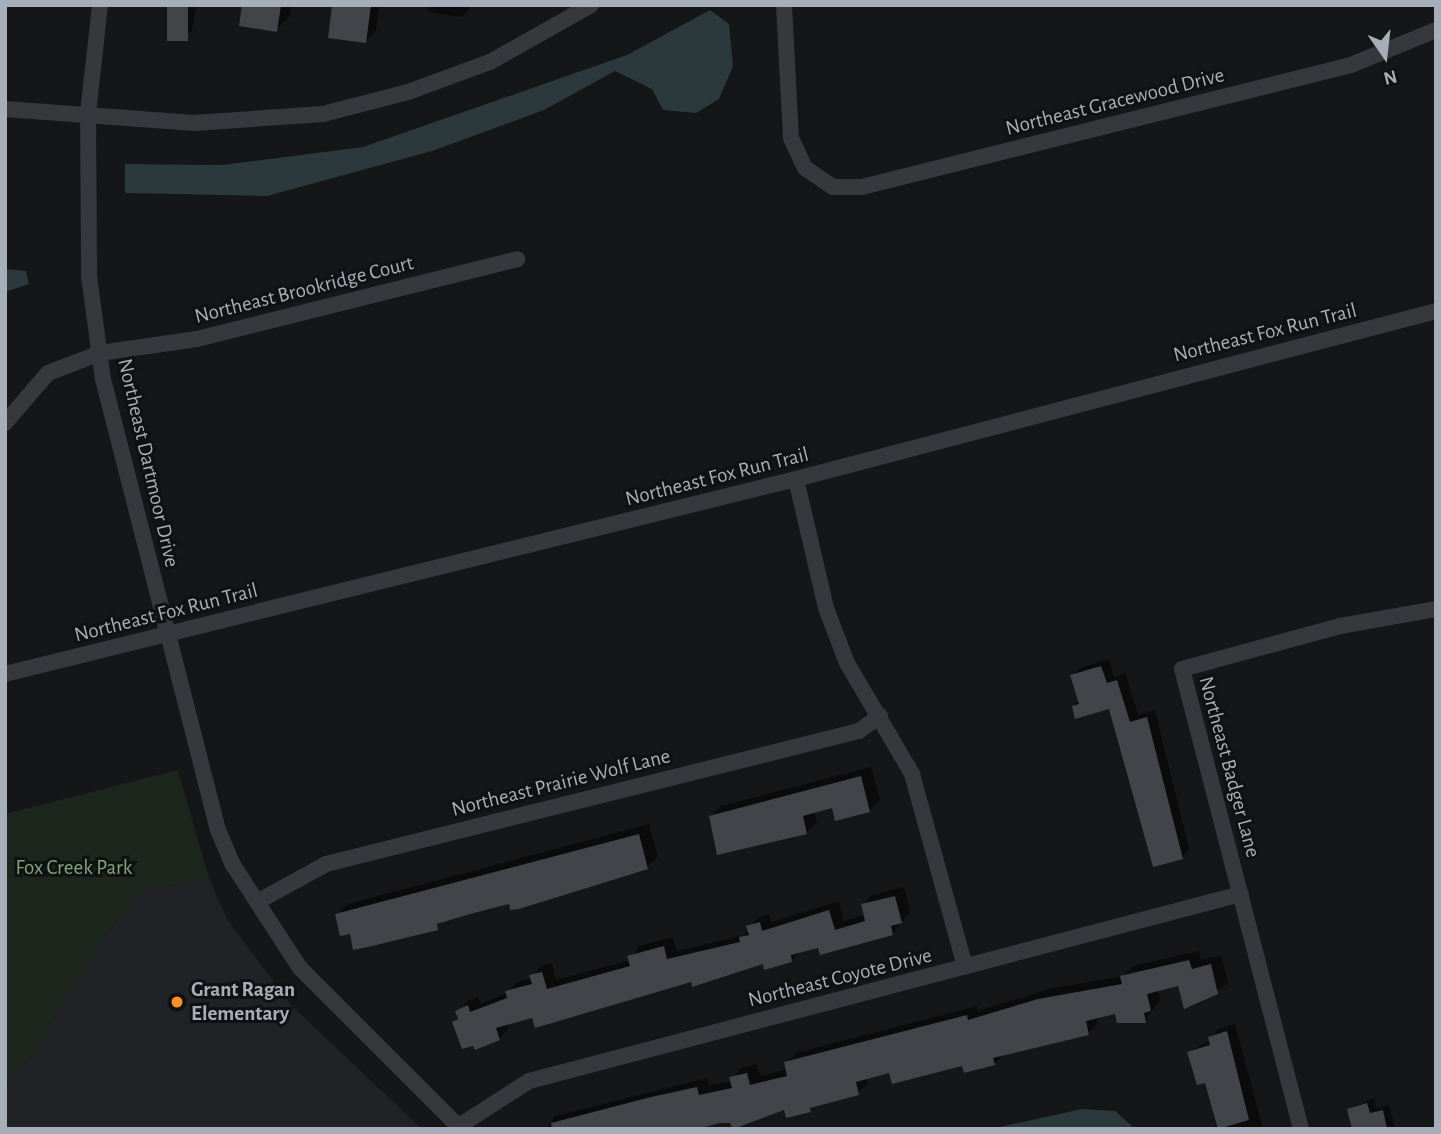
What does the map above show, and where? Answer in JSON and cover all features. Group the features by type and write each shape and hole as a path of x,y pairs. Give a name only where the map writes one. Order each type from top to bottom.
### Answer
{"street":[{"name":"Northeast Dartmoor Drive","path":"100,5 88,114 87,238 100,353 167,634 218,830 257,902 300,968 334,1006 460,1127"},
{"path":"5,110 88,114 194,124 323,114 408,92 490,62 591,5"},
{"name":"Northeast Gracewood Drive","path":"784,5 791,138 805,168 833,187 862,187 1351,65 1436,30"},
{"name":"Northeast Brookridge Court","path":"5,423 48,373 100,353 197,339 517,259"},
{"name":"Northeast Fox Run Trail","path":"5,674 796,479 1436,311"},
{"path":"796,479 826,608 847,663 912,775 924,809 965,967"},
{"name":"Northeast Badger Lane","path":"1301,1129 1182,668 1340,626 1436,609"},
{"name":"Northeast Prairie Wolf Lane","path":"257,902 326,864 859,731 880,716"},
{"name":"Northeast Coyote Drive","path":"460,1127 529,1081 1241,894"}],"shaded area":[{"path":"710,10 729,24 733,66 719,99 696,113 663,110 652,89 615,71 544,110 432,151 267,196 125,193 125,164 222,165 363,147 627,55"},
{"path":"5,269 26,271 29,284 5,292"},
{"name":"Grant Ragan Elementary","path":"209,878 227,919 291,1005 422,1129 5,1129 5,1086 28,1061 100,942 142,891"},
{"path":"1082,1109 1115,1111 1135,1129 991,1129"}],"green space":[{"name":"Fox Creek Park","path":"178,770 209,878 142,891 100,942 28,1061 5,1086 5,814"}],"building":[{"path":"167,5 188,5 188,41 167,41"},
{"path":"242,5 281,5 277,32 239,26"},
{"path":"332,5 371,5 366,43 328,38"},
{"path":"1101,666 1107,683 1117,680 1130,722 1147,717 1183,859 1153,867 1109,709 1075,719 1072,706 1079,704 1070,675"},
{"path":"861,776 870,812 835,821 832,808 803,816 807,834 717,855 709,816"},
{"path":"639,834 648,869 519,909 510,910 509,904 470,914 437,924 438,930 372,946 353,950 350,934 340,936 335,914"},
{"path":"895,896 902,923 891,926 893,935 820,955 818,948 791,955 792,962 764,970 763,964 692,987 691,982 535,1028 532,1018 496,1028 500,1040 475,1050 473,1046 462,1049 452,1022 458,1019 455,1011 468,1005 470,1012 507,998 505,991 532,984 529,975 542,972 547,989 630,966 627,956 664,946 667,959 740,942 739,937 749,935 746,926 760,922 762,931 829,910 835,930 865,921 861,904"},
{"path":"1189,960 1192,969 1211,964 1218,994 1184,1009 1178,986 1147,994 1151,1011 1144,1013 1146,1023 1117,1023 1115,1014 1086,1021 1089,1035 993,1058 995,1065 964,1073 962,1066 892,1084 889,1073 856,1082 859,1095 810,1108 811,1112 786,1118 784,1110 733,1129 730,1123 720,1123 696,1129 552,1129 551,1123 651,1097 697,1087 699,1095 732,1088 729,1077 747,1073 750,1085 787,1076 784,1062 967,1015 968,1020 1038,999 1122,984 1120,976"},
{"path":"1227,1031 1249,1120 1218,1129 1205,1083 1197,1085 1187,1052 1210,1045 1208,1037"},
{"path":"1367,1103 1370,1113 1383,1110 1387,1129 1352,1129 1347,1109"}],"place":[{"name":"Grant Ragan Elementary","path":"177,1002"}]}
